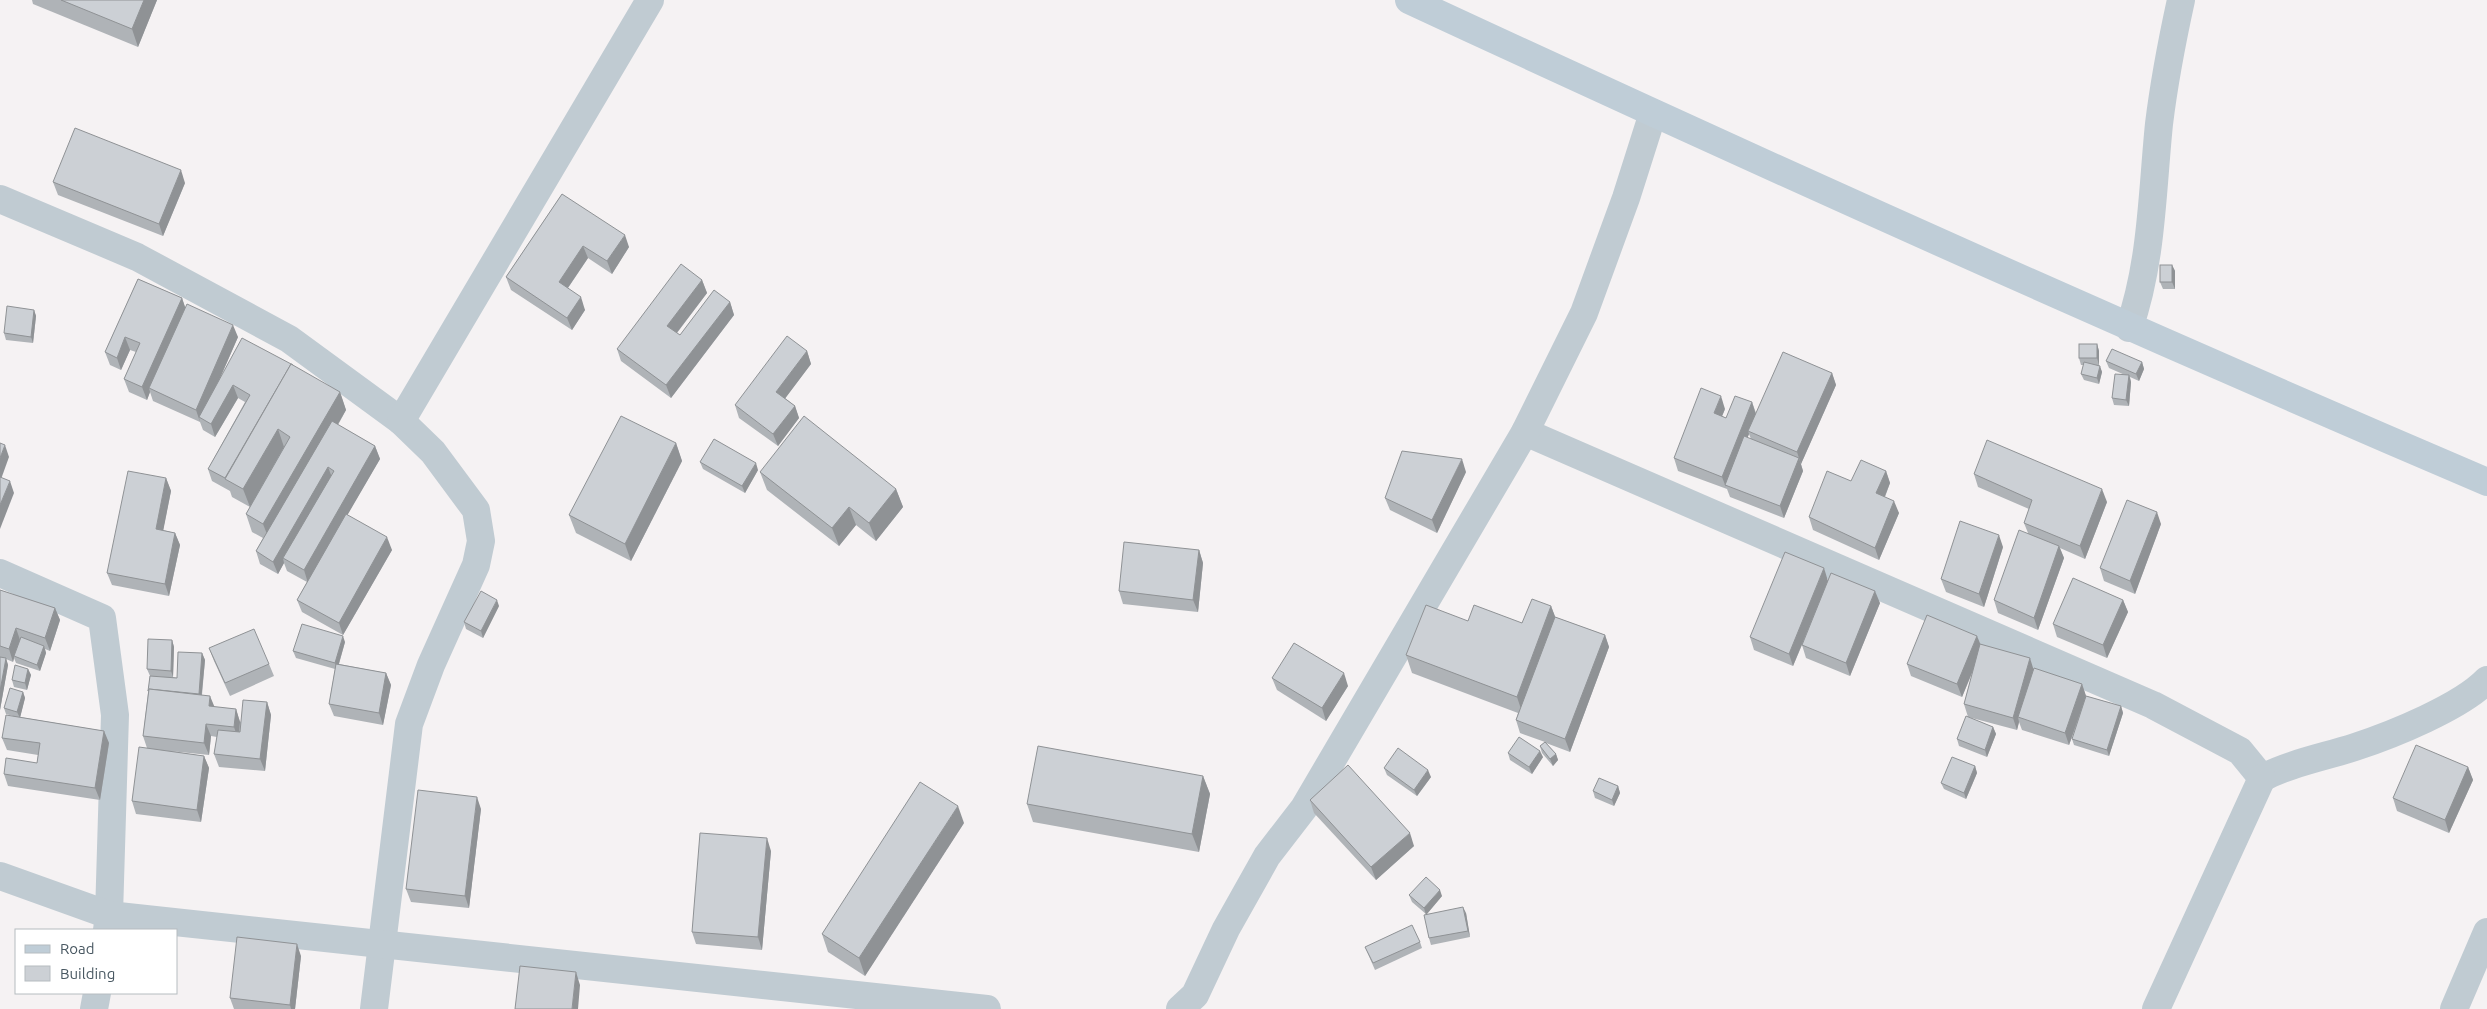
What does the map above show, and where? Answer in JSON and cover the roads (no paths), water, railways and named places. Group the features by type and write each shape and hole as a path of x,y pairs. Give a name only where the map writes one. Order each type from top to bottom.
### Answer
{"main road":[{"path":"1409,0 1653,113 2129,328 2487,482"}],"street":[{"path":"401,421 650,0"},
{"path":"2129,328 2140,298 2148,254 2160,123 2181,0"},
{"path":"1180,1009 1195,995 1226,929 1267,856 1304,808 1525,432 1584,313 1626,198 1653,113"},
{"path":"0,199 138,257 289,339 401,421 433,452 476,510 481,541 476,565 431,666 408,724 374,1009"},
{"path":"1525,432 2153,705 2240,752 2262,778"},
{"path":"0,573 102,618 115,715 108,923"},
{"path":"2156,1009 2262,778 2280,769 2357,746 2443,711 2487,680"},
{"path":"0,876 108,923 382,945 987,1009"},
{"path":"2454,1009 2487,932"},
{"path":"94,1009 97,994"}]}
